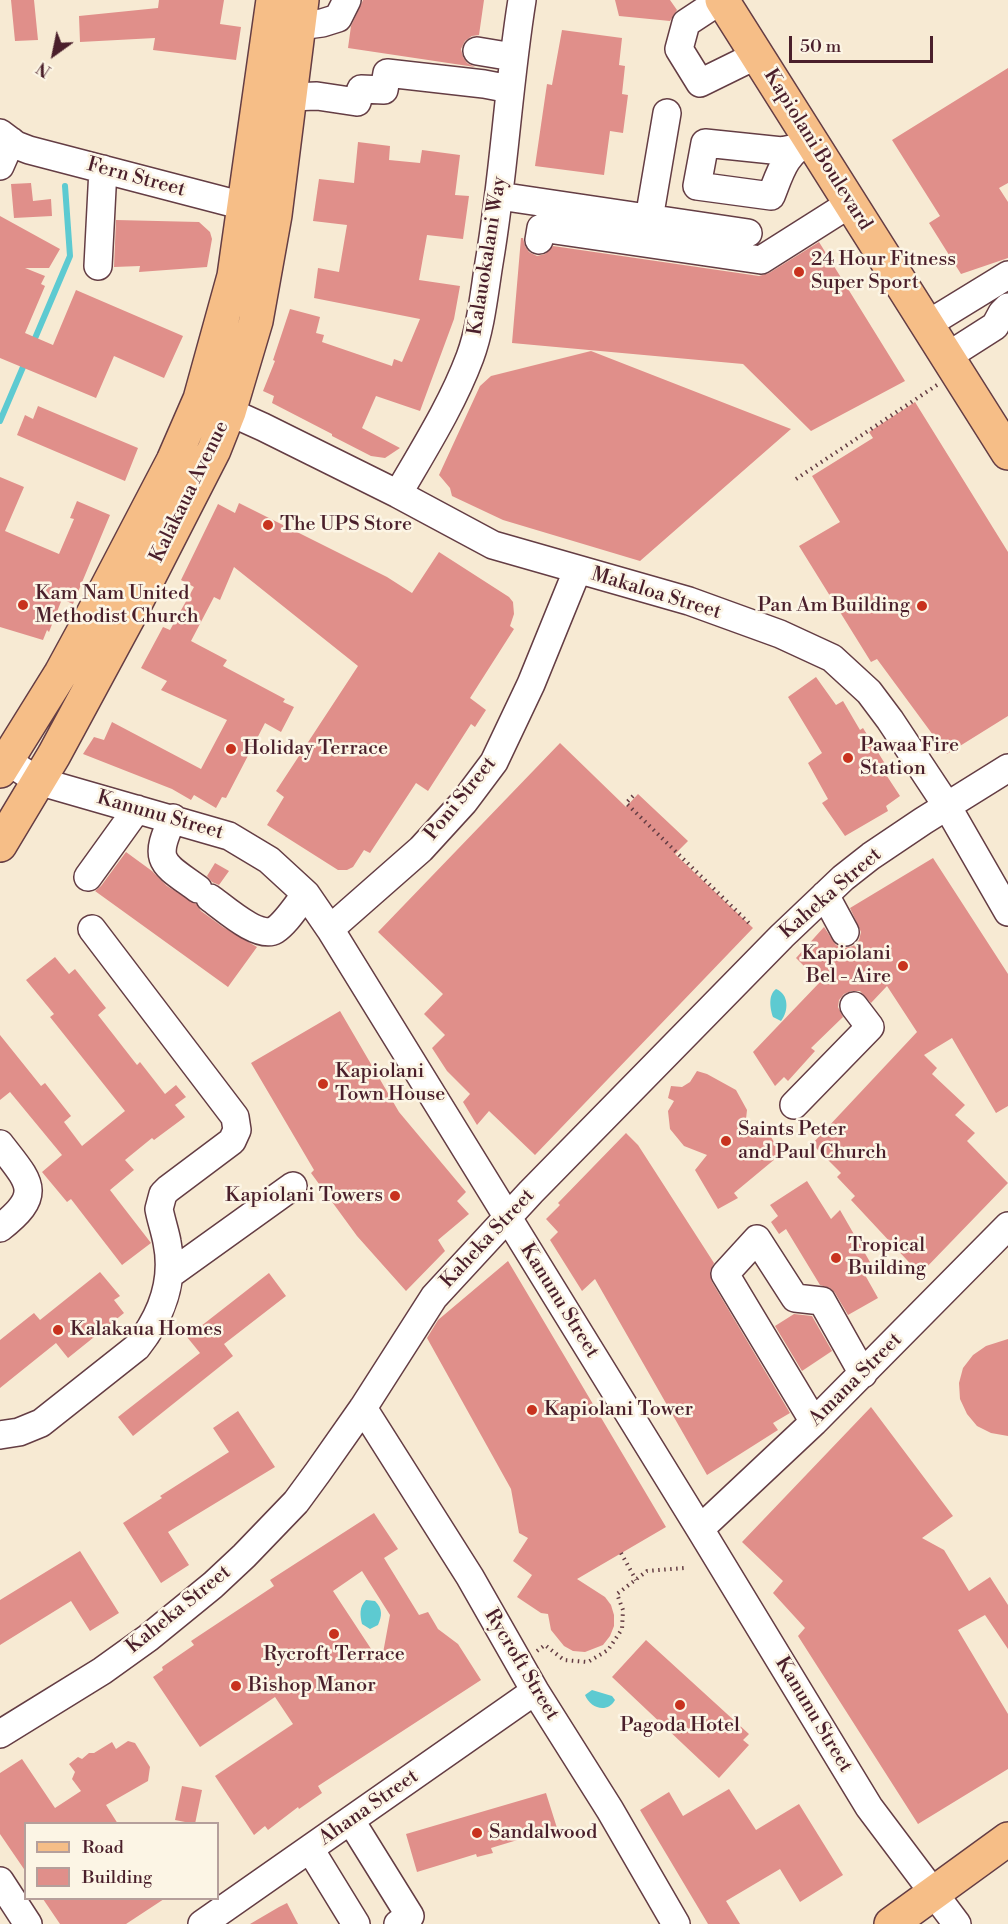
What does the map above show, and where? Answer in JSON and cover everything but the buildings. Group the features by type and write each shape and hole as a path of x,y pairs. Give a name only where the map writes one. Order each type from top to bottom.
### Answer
{"main road":[{"name":"Kalākaua Avenue","path":"3,765 61,674 173,461 215,406 256,321 260,210 273,0"},
{"name":"Kapiolani Boulevard","path":"721,0 757,56 803,144 851,203 1008,453"},
{"name":"Kalākaua Avenue","path":"260,210 289,97 301,13"},
{"name":"Kalākaua Avenue","path":"0,845 128,618 214,450 215,406"},
{"path":"891,1924 1008,1839"}],"street":[{"path":"301,13 322,23 338,18 347,0"},
{"name":"Kalauokalani Way","path":"398,494 450,403 471,356 481,316 499,196 513,57 522,0"},
{"path":"721,0 686,24 679,49 700,83 757,56"},
{"path":"477,51 513,57"},
{"path":"289,97 317,96 357,102 361,89 384,90 387,73 510,89"},
{"path":"650,219 667,112"},
{"name":"Fern Street","path":"5,137 29,150 260,210"},
{"path":"0,166 5,137"},
{"path":"98,266 103,169"},
{"path":"499,196 748,233"},
{"path":"539,240 541,228 761,260 851,203"},
{"path":"928,324 1008,275"},
{"path":"953,364 1004,320"},
{"name":"Makaloa Street","path":"215,406 263,427 398,494 494,545 688,602 780,634 832,658 869,692 890,720 947,806 1008,912"},
{"name":"Poni Street","path":"330,929 422,849 464,802 494,762 531,684 577,571"},
{"name":"Kanunu Street","path":"3,765 38,781 229,836 269,860 306,894 508,1217 869,1807 957,1924"},
{"name":"Kaheka Street","path":"0,1734 102,1671 156,1632 213,1585 296,1502 363,1408 434,1297 508,1217 782,936 825,896 871,856 1008,768"},
{"path":"88,877 137,809"},
{"path":"172,818 162,840 161,856 167,867 257,931 267,934 276,930 306,894"},
{"path":"825,896 845,932"},
{"path":"0,1435 19,1432 41,1423 136,1347 155,1321 169,1275 167,1240 159,1209 163,1194 232,1141 237,1130 235,1117 92,929"},
{"path":"794,1106 870,1027 854,1006"},
{"path":"0,1144 26,1178 28,1194 21,1210 0,1228"},
{"path":"169,1275 293,1186"},
{"path":"814,1422 725,1274 757,1239 795,1298 822,1301 863,1374"},
{"name":"Amana Street","path":"700,1529 1004,1242"},
{"name":"Rycroft Street","path":"363,1408 470,1577 535,1691 610,1810 676,1924"},
{"name":"Ahana Street","path":"202,1924 535,1691"},
{"path":"351,1821 410,1916 398,1924"},
{"path":"310,1849 356,1924"},
{"path":"0,1881 28,1924"}],"path":[{"path":"796,479 953,364"},
{"path":"633,796 626,804 752,926"},
{"path":"621,1553 636,1580"},
{"path":"520,1664 545,1645 564,1660 588,1662 608,1650 622,1629 623,1610 617,1594 647,1571 684,1568"}],"water":[{"path":"776,989 783,995 786,1003 784,1017 781,1021 773,1017 771,1010 770,1002"},
{"path":"366,1600 375,1601 381,1613 378,1625 370,1629 362,1624 361,1617 361,1608"},
{"path":"592,1690 612,1696 615,1700 608,1707 599,1708 587,1700 585,1695"}],"waterway":[{"path":"33,343 70,256 65,186"},
{"path":"0,421 26,360"}],"place":[{"name":"24 Hour Fitness Super Sport","path":"799,272"},
{"name":"The UPS Store","path":"268,525"},
{"name":"Kam Nam United Methodist Church","path":"23,605"},
{"name":"Pan Am Building","path":"922,606"},
{"name":"Holiday Terrace","path":"231,749"},
{"name":"Pawaa Fire Station","path":"848,758"},
{"name":"Kapiolani Bel - Aire","path":"903,966"},
{"name":"Kapiolani Town House","path":"323,1084"},
{"name":"Saints Peter and Paul Church","path":"726,1141"},
{"name":"Kapiolani Towers","path":"395,1196"},
{"name":"Tropical Building","path":"836,1258"},
{"name":"Kalakaua Homes","path":"58,1330"},
{"name":"Kapiolani Tower","path":"532,1410"},
{"name":"Rycroft Terrace","path":"334,1634"},
{"name":"Bishop Manor","path":"236,1686"},
{"name":"Pagoda Hotel","path":"680,1705"},
{"name":"Sandalwood","path":"477,1833"}]}
